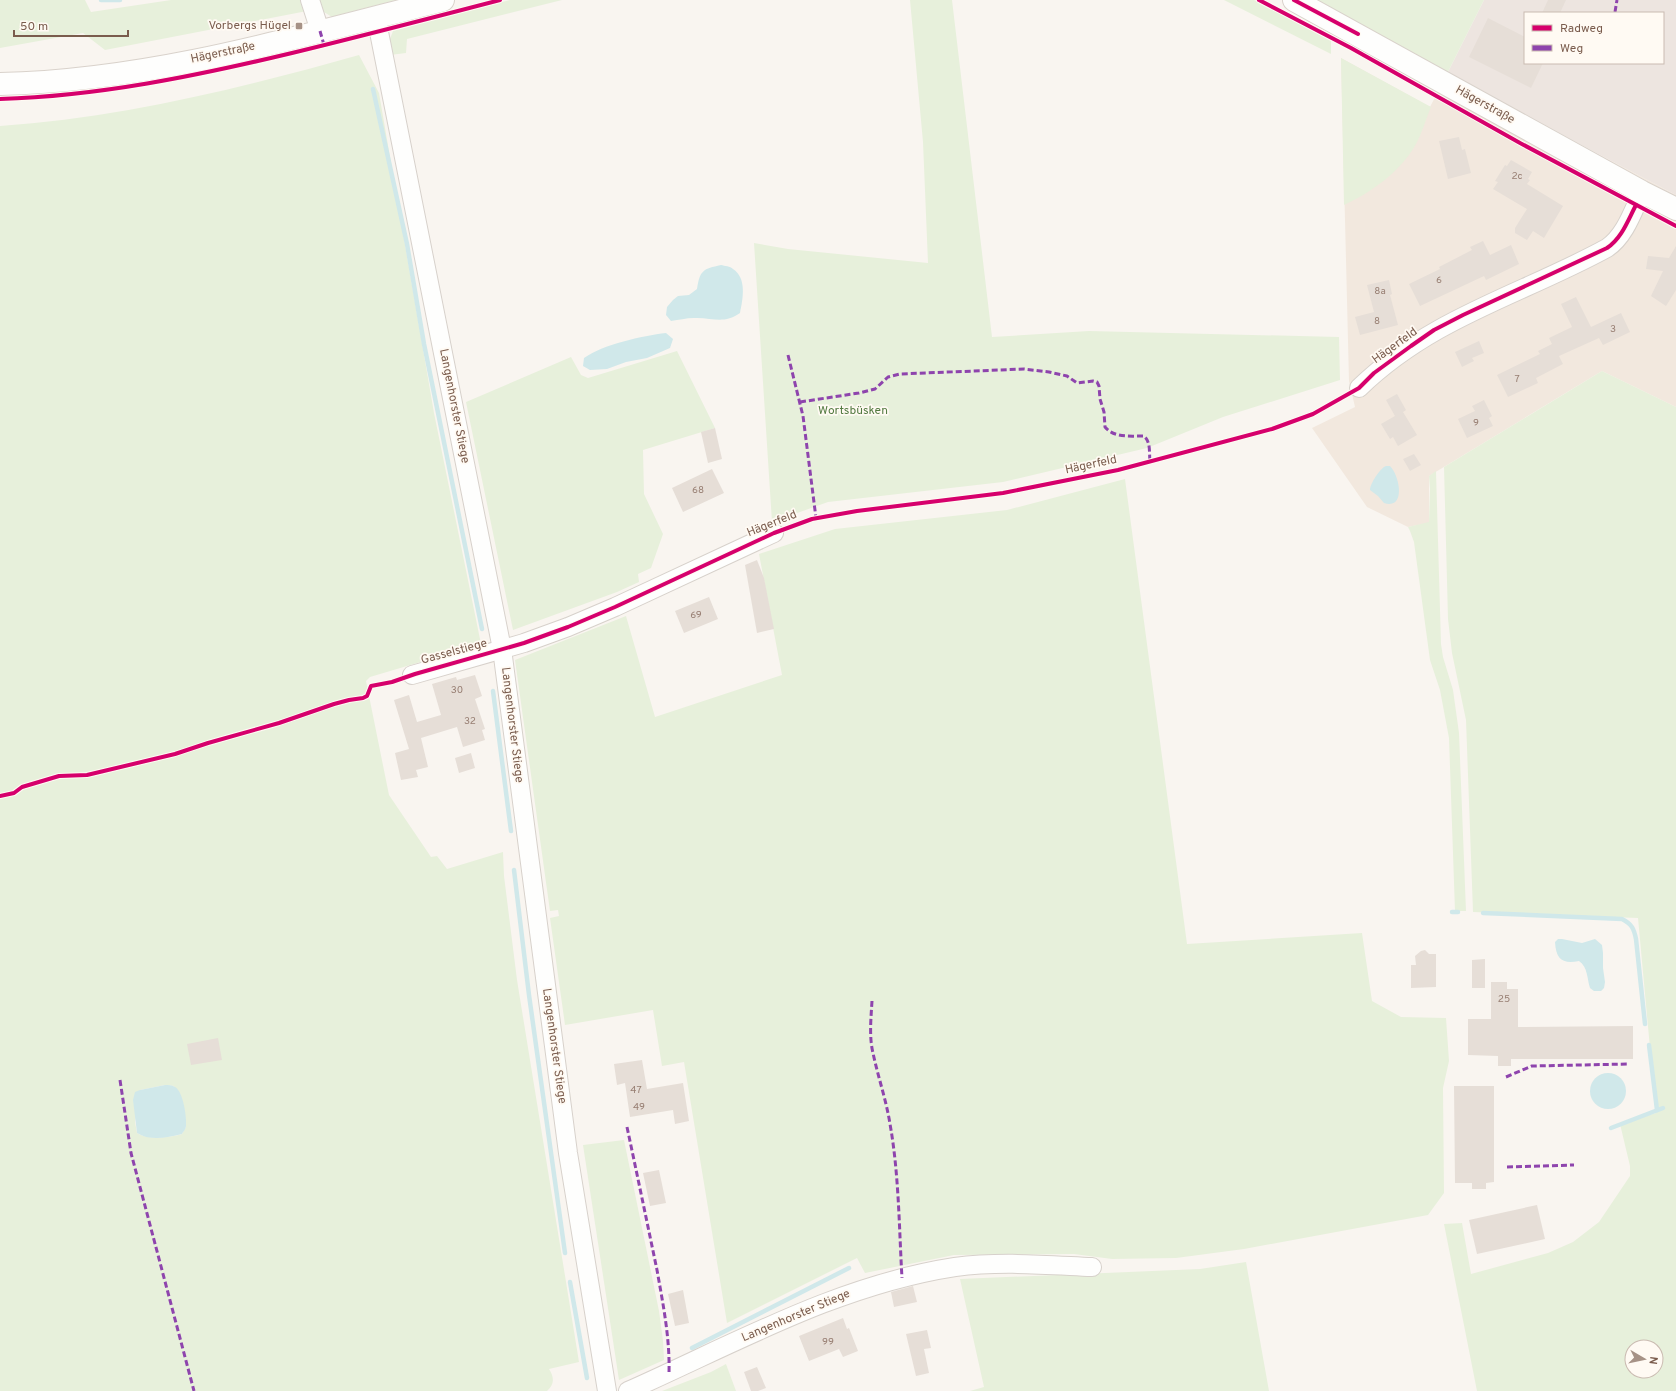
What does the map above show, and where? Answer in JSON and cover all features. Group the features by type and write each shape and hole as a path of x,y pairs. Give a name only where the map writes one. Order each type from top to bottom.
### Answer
{"main road":[{"name":"Hägerstraße","path":"0,84 68,80 141,70 320,31 442,0"},
{"name":"Hägerstraße","path":"1294,0 1642,192 1676,209"}],"street":[{"path":"310,0 320,31"},
{"name":"Langenhorster Stiege","path":"376,17 502,649 567,1148 605,1391"},
{"name":"Hägerfeld","path":"1359,388 1374,373 1434,330 1608,248 1620,236 1642,192"},
{"name":"Hägerfeld","path":"502,649 568,627 615,607 774,533"},
{"name":"Gasselstiege","path":"412,675 502,649"},
{"name":"Langenhorster Stiege","path":"628,1391 801,1312 840,1296 882,1283 934,1271 984,1265 1020,1264 1092,1267"}],"shaded area":[{"path":"1484,0 1676,0 1676,195 1447,74"},
{"path":"1341,58 1430,107 1447,74 1676,195 1676,407 1602,371 1429,476 1429,523 1408,527 1367,507 1312,428 1355,407 1349,381"}],"green space":[{"path":"0,0 85,0 91,12 171,0 300,0 307,11 105,50 83,33 0,48"},
{"path":"316,0 396,0 346,13 337,17 332,17 324,12"},
{"path":"510,0 562,0 407,39 406,53 390,55 390,39 393,31"},
{"name":"Wortsbüsken","path":"910,0 952,0 992,337 1089,331 1339,337 1340,380 1223,417 1147,448 1003,482 828,502 772,522 754,243 788,249 928,263 923,142"},
{"path":"1224,0 1254,0 1331,41 1331,54"},
{"path":"1314,0 1484,0 1448,72"},
{"path":"359,55 379,93 434,413 481,644 370,677 366,681 389,795 431,857 437,856 447,869 503,852 504,876 517,980 579,1362 549,1369 553,1380 547,1391 0,1391 0,126 45,122 136,109 226,90","holes":["165,1085 174,1086 186,1127 182,1134 159,1138 147,1137 137,1133 135,1122 140,1090"]},
{"path":"1341,58 1431,107 1416,144 1402,164 1375,187 1344,205"},
{"path":"677,351 715,428 643,450 644,494 663,534 651,568 638,574 639,582 617,592 513,630 466,402 571,357 581,375 588,378"},
{"path":"1602,371 1676,407 1676,1391 1477,1391 1444,1224 1462,1223 1471,1274 1548,1253 1573,1242 1599,1222 1630,1176 1630,1166 1620,1124 1656,1113 1638,918 1473,912 1466,720 1452,653 1448,619 1444,467"},
{"path":"1436,471 1441,644 1443,657 1453,690 1459,733 1466,911 1455,911 1449,738 1440,690 1430,660 1414,542 1408,527 1429,522 1429,476"},
{"path":"1125,479 1187,944 1362,933 1372,1001 1401,1017 1446,1018 1449,1061 1443,1088 1444,1193 1428,1215 1244,1249 1176,1258 1112,1259 1074,1254 954,1255 865,1273 857,1258 727,1323 684,1062 662,1066 653,1010 565,1025 550,918 559,916 558,910 550,911 515,660 626,616 655,717 782,675 759,554 835,529 1007,510"},
{"path":"624,1140 659,1311 664,1360 619,1380 583,1145"},
{"path":"1246,1262 1269,1391 970,1391 984,1387 960,1279 1200,1269"},
{"path":"726,1364 736,1391 662,1391 711,1372"}],"water":[{"path":"721,265 732,268 737,273 742,283 743,289 740,313 734,317 723,320 694,318 671,321 666,315 667,307 673,300 678,296 689,295 697,289 699,278 703,271"},
{"path":"666,333 673,339 670,348 647,358 626,362 607,369 590,370 583,366 584,358 612,345 646,336"},
{"path":"1386,466 1390,466 1394,471 1399,491 1396,502 1391,504 1384,503 1370,490 1376,476"},
{"path":"1558,939 1582,943 1595,939 1602,945 1605,982 1604,988 1601,991 1594,991 1590,988 1586,970 1579,961 1569,962 1559,957 1555,942"},
{"path":"1608,1073 1618,1076 1623,1081 1626,1091 1623,1101 1618,1106 1608,1109 1598,1106 1593,1101 1590,1091 1593,1081 1598,1076"},
{"path":"165,1085 174,1086 178,1089 185,1111 186,1128 182,1134 170,1137 153,1138 142,1136 137,1133 133,1100 135,1092"}],"building":[{"path":"1548,0 1566,0 1560,12 1542,12"},
{"path":"1488,18 1524,36 1524,64 1543,64 1531,88 1469,57"},
{"path":"1459,137 1462,150 1465,149 1471,173 1448,179 1439,141"},
{"path":"1511,160 1532,172 1528,179 1530,180 1527,184 1563,206 1544,238 1533,231 1527,240 1515,233 1515,228 1527,209 1493,189 1498,182 1495,181 1505,165 1507,166"},
{"path":"1483,241 1490,255 1511,245 1519,264 1486,280 1484,276 1420,306 1409,284 1440,269 1439,267 1472,250 1470,247"},
{"path":"1676,246 1676,290 1666,306 1651,296 1663,271 1646,269 1648,256 1669,258"},
{"path":"1389,280 1392,294 1390,295 1398,325 1360,335 1355,317 1374,312 1367,285"},
{"path":"1576,297 1591,327 1621,313 1630,332 1603,345 1599,338 1559,356 1563,364 1536,378 1538,383 1508,397 1497,375 1540,354 1538,351 1552,344 1549,338 1572,327 1561,304"},
{"path":"1479,341 1484,353 1472,358 1474,361 1462,367 1455,352"},
{"path":"1397,394 1406,410 1403,412 1417,435 1398,446 1393,437 1390,439 1381,424 1395,416 1386,400"},
{"path":"1484,400 1492,416 1489,418 1493,426 1467,438 1458,419 1475,411 1472,406"},
{"path":"715,428 722,459 708,463 701,432"},
{"path":"1414,454 1421,465 1410,471 1403,459"},
{"path":"712,469 724,493 683,512 672,488"},
{"path":"757,560 764,578 774,629 757,633 745,565"},
{"path":"709,597 718,619 684,633 675,611"},
{"path":"475,675 482,696 475,699 485,729 482,730 485,740 463,747 457,727 421,738 428,767 416,770 418,777 401,780 395,753 409,749 394,700 409,695 417,722 441,715 432,684 456,677 457,680"},
{"path":"471,753 475,768 459,773 455,758"},
{"path":"1425,950 1429,954 1436,954 1436,987 1411,988 1411,965 1416,965 1415,956 1421,951"},
{"path":"1485,959 1485,988 1472,988 1472,960"},
{"path":"1491,982 1507,982 1507,989 1518,989 1518,1027 1633,1026 1633,1059 1511,1059 1511,1066 1498,1066 1498,1056 1468,1055 1468,1019 1491,1019"},
{"path":"218,1038 222,1060 191,1065 187,1044"},
{"path":"642,1060 647,1089 683,1083 689,1121 675,1124 673,1110 630,1117 625,1083 617,1085 614,1064"},
{"path":"1454,1086 1494,1086 1494,1182 1486,1183 1486,1189 1472,1189 1472,1183 1455,1183"},
{"path":"659,1170 666,1203 650,1206 643,1173"},
{"path":"1537,1205 1545,1239 1477,1254 1469,1220"},
{"path":"913,1286 917,1302 894,1307 891,1292"},
{"path":"683,1290 689,1323 675,1326 668,1294"},
{"path":"843,1318 847,1329 849,1328 858,1351 843,1357 839,1349 809,1361 799,1336"},
{"path":"927,1330 931,1348 924,1349 929,1373 916,1376 906,1334"},
{"path":"757,1367 766,1388 758,1391 751,1391 744,1372"}],"waterway":[{"path":"101,0 120,0"},
{"path":"373,89 407,244 424,344 482,629"},
{"path":"493,691 511,831"},
{"path":"514,870 529,995 565,1253"},
{"path":"1452,912 1458,912"},
{"path":"1483,913 1622,919 1628,923 1632,927 1636,939 1645,1024"},
{"path":"1649,1045 1657,1110"},
{"path":"1611,1128 1663,1108"},
{"path":"692,1348 849,1268"},
{"path":"570,1282 587,1378"}],"marked path":[{"path":"1615,12 1617,0"},
{"path":"320,31 324,45"},
{"path":"788,355 803,416 816,518"},
{"path":"800,402 859,393 875,389 888,377 900,374 1024,369 1049,372 1067,376 1077,383 1097,382 1104,412 1105,427 1109,431 1118,435 1144,436 1149,444 1150,462"},
{"path":"872,1001 871,1041 893,1143 902,1278"},
{"path":"1506,1077 1532,1066 1627,1064"},
{"path":"120,1080 131,1153 194,1391"},
{"path":"627,1127 662,1296 667,1334 669,1373"},
{"path":"1507,1167 1574,1165"}],"cycle path":[{"path":"0,99 74,94 147,84 184,77 370,34 500,0"},
{"path":"1259,0 1351,48 1520,143 1676,226"},
{"path":"1294,0 1358,34"},
{"path":"0,796 14,793 22,787 59,776 87,775 175,754 279,723 334,704 363,698 367,696 371,686 392,682 524,643 568,627 615,607 774,533 812,519 857,511 1003,493 1118,470 1272,429 1313,414 1359,388 1374,373 1434,330 1607,248 1621,234 1636,205"}],"place":[{"name":"Vorbergs Hügel","path":"299,26"}]}
